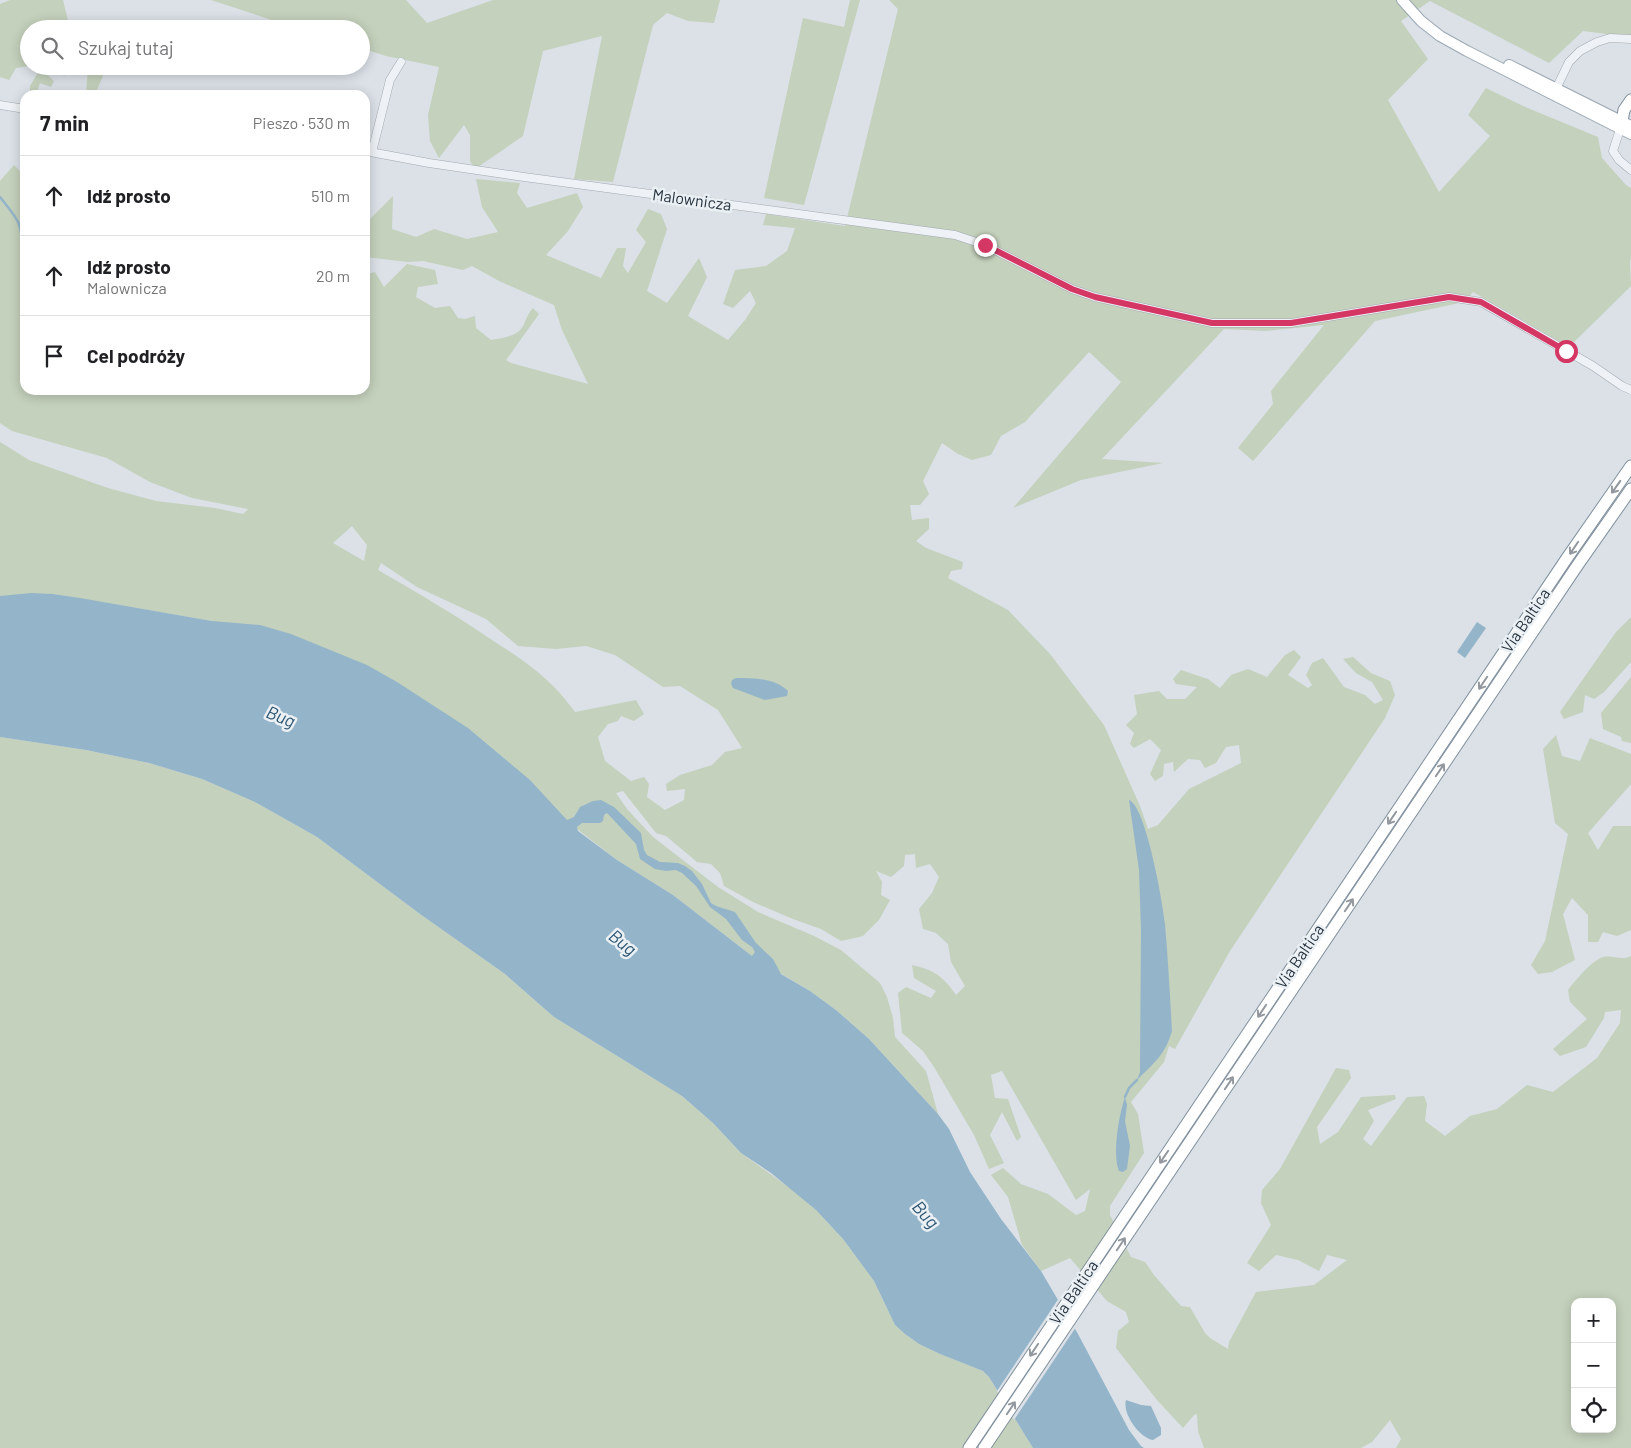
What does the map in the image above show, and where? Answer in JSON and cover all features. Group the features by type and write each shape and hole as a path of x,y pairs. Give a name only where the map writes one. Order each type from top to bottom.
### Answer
{"highway":[{"path":"1626,122 1624,110 1631,100"},
{"name":"Via Baltica","path":"969,1448 1567,558 1631,466"},
{"name":"Via Baltica","path":"984,1448 1631,488"}],"main road":[{"path":"1406,3 1466,43 1555,92 1626,122 1631,134"}],"street":[{"path":"1555,92 1569,62 1580,51 1610,38 1631,39"},
{"path":"370,145 390,80 401,62"},
{"path":"0,104 20,108"},
{"path":"1626,122 1613,151 1619,160 1631,170"},
{"name":"Malownicza","path":"370,151 430,163 524,177 955,235 985,245 1072,289 1095,297 1212,323 1291,323 1449,297 1481,302 1631,390"}],"green space":[{"path":"10,0 63,0 68,20 20,20 20,67 16,68 9,80 0,77 0,4"},
{"path":"211,0 406,0 427,23 493,0 720,0 714,23 688,21 667,13 653,25 613,182 574,179 602,36 543,51 523,136 475,169 470,161 470,135 464,125 439,158 430,141 428,115 439,67 370,51 370,20 272,20"},
{"path":"850,0 860,0 804,205 764,198 803,18 844,27"},
{"path":"889,0 1631,0 1631,37 1583,31 1549,63 1430,1 1401,21 1428,59 1388,100 1439,192 1490,136 1468,115 1486,88 1523,106 1598,137 1602,158 1626,185 1631,188 1631,286 1569,347 1473,292 1464,302 1375,321 1253,461 1238,448 1273,404 1271,391 1324,325 1265,331 1224,329 1102,459 1163,463 1081,480 1013,508 1121,382 1089,352 1025,422 1001,436 991,455 972,460 958,454 942,443 923,481 929,494 920,505 910,505 912,520 929,518 929,529 916,541 926,548 963,562 962,569 951,571 948,578 1008,610 1050,654 1104,725 1140,806 1148,829 1158,825 1189,789 1241,763 1239,745 1226,747 1216,763 1205,768 1200,760 1188,759 1174,772 1173,762 1164,764 1163,776 1155,781 1150,774 1161,750 1150,739 1134,748 1130,744 1134,733 1126,725 1137,714 1134,695 1159,691 1167,699 1185,699 1197,687 1176,684 1173,679 1181,670 1208,679 1220,688 1231,675 1248,669 1267,677 1285,655 1294,650 1301,657 1288,675 1308,688 1312,685 1306,675 1312,663 1323,658 1344,687 1365,695 1375,704 1383,700 1372,682 1356,673 1343,659 1353,657 1371,673 1390,681 1395,695 1385,718 1230,951 1175,1049 1169,1046 1164,1062 1131,1102 1138,1114 1144,1153 1110,1206 1110,1215 1131,1257 1145,1262 1181,1306 1190,1307 1210,1338 1228,1349 1229,1342 1256,1292 1314,1285 1347,1260 1327,1255 1319,1271 1298,1260 1276,1255 1259,1271 1247,1263 1271,1225 1261,1203 1262,1190 1280,1169 1336,1068 1349,1070 1351,1078 1317,1127 1320,1144 1338,1132 1361,1097 1395,1095 1396,1099 1368,1110 1374,1121 1363,1139 1371,1146 1407,1097 1424,1096 1427,1104 1425,1121 1445,1136 1470,1116 1497,1109 1527,1085 1553,1092 1597,1058 1620,1023 1621,1010 1605,1012 1604,1018 1586,1047 1560,1056 1553,1049 1587,1019 1570,1002 1568,990 1584,971 1599,959 1603,957 1624,958 1631,956 1631,1448 1396,1448 1401,1439 1390,1420 1372,1442 1361,1448 1204,1448 1198,1431 1197,1414 1183,1428 1157,1400 1116,1348 1118,1331 1129,1322 1126,1312 1107,1301 1070,1258 1041,1271 1022,1245 1008,1197 991,1175 1003,1168 1021,1184 1048,1194 1076,1215 1085,1211 1090,1189 1076,1200 1002,1071 991,1075 995,1098 1008,1099 1021,1137 1017,1141 1002,1112 990,1135 1004,1163 989,1169 974,1135 934,1067 923,1051 902,1033 898,993 906,987 931,998 936,991 914,978 912,965 937,975 947,983 956,995 965,986 951,962 948,944 936,933 923,929 919,909 932,893 939,877 930,864 916,868 915,854 905,855 904,866 891,877 876,871 882,882 881,895 890,900 879,920 863,936 841,941 821,929 753,902 724,886 720,873 711,864 697,862 666,836 656,833 623,791 616,793 627,809 653,837 718,887 758,912 841,950 880,983 887,997 893,1018 895,1037 926,1071 938,1114 869,1039 836,1010 810,991 752,956 673,895 617,860 572,825 212,621 53,594 0,596 0,442 29,460 108,488 156,501 215,508 243,514 248,509 192,498 150,482 107,458 12,431 0,423 0,181 14,165 20,171 20,395 370,395 370,274 375,272 384,287 407,264 435,270 438,284 418,287 416,297 435,308 450,306 458,318 465,319 475,316 476,328 491,340 507,337 518,332 523,327 533,308 539,314 506,360 588,384 562,330 554,305 499,281 472,266 463,270 423,261 408,262 370,258 370,219 393,196 392,229 416,237 434,229 467,239 498,232 482,207 476,179 520,183 517,193 527,208 577,193 583,207 568,231 546,255 601,278 617,248 626,248 623,266 628,273 646,242 636,230 648,209 661,214 667,229 647,291 667,303 699,258 707,277 688,316 728,340 756,303 750,291 733,308 723,304 735,270 766,266 787,251 795,228 763,225 766,214 845,226 898,9","holes":["352,526 367,545 364,561 333,543","381,563 417,587 486,619 518,646 556,649 586,646 615,655 663,687 680,686 718,710 742,748 725,752 712,765 680,775 666,784 667,791 685,789 684,800 665,810 647,797 649,784 644,777 631,781 605,761 598,737 608,724 618,721 621,716 634,721 644,714 636,700 575,712 557,690 529,665 452,614 378,570"]},
{"path":"36,75 48,75 54,81 51,87 40,83 38,90 30,90 30,86"},
{"path":"87,75 103,75 97,90 86,90"},
{"path":"1631,617 1631,662 1604,692 1594,699 1585,695 1583,712 1564,719 1560,712 1616,632"},
{"path":"1631,677 1631,743 1622,741 1621,737 1603,729 1601,713"},
{"path":"1556,735 1562,756 1580,761 1590,738 1631,754 1631,784 1588,833 1598,850 1613,826 1631,826 1631,930 1617,936 1603,932 1598,942 1588,942 1588,915 1572,898 1563,914 1575,960 1552,972 1538,974 1531,965 1545,941 1568,834 1555,823 1543,749"},
{"path":"0,737 86,750 149,763 202,779 255,802 317,837 420,914 505,974 554,1017 682,1096 713,1123 741,1153 794,1191 816,1210 843,1239 874,1281 895,1325 919,1344 983,1371 989,1377 1033,1448 0,1448"}],"water":[{"name":"Bug","path":"31,593 53,594 212,621 260,625 291,634 367,665 468,728 530,780 567,820 574,817 580,807 593,801 601,800 614,807 641,833 644,850 647,855 660,862 678,863 692,871 702,884 711,903 735,912 756,943 773,959 781,974 810,991 836,1010 869,1039 938,1114 949,1129 970,1172 1001,1219 1041,1271 1078,1334 1129,1430 1144,1448 1033,1448 989,1377 983,1371 919,1344 895,1325 874,1281 843,1239 816,1210 771,1173 741,1153 713,1123 682,1096 554,1017 505,974 420,914 317,837 255,802 202,779 149,763 86,750 0,737 0,596","holes":["607,813 636,844 640,859 655,869 676,870 696,886 710,907 726,919 742,940 752,947 755,952 752,956 673,895 617,860 578,831 577,827 582,823 600,823"]},
{"path":"1477,622 1486,628 1465,658 1457,652"},
{"path":"736,678 757,679 776,683 788,691 787,696 765,700 733,688 732,680"},
{"path":"1129,800 1135,806 1142,819 1153,857 1161,897 1165,924 1172,1031 1162,1053 1137,1080 1140,1072 1141,931 1139,870"},
{"path":"1125,1097 1127,1105 1125,1121 1130,1146 1127,1169 1123,1172 1119,1171 1117,1163 1116,1144"},
{"path":"1126,1400 1151,1406 1161,1428 1161,1435 1153,1440 1143,1435 1133,1425 1125,1406"}],"pier":[{"path":"1059,1298 1076,1327 1014,1420 997,1391"}],"waterway":[{"path":"0,197 12,212 20,228"},
{"path":"1125,1097 1129,1088 1137,1080"}],"route":[{"path":"985,245 1072,289 1095,297 1212,323 1291,323 1449,297 1481,302 1566,351"}]}
